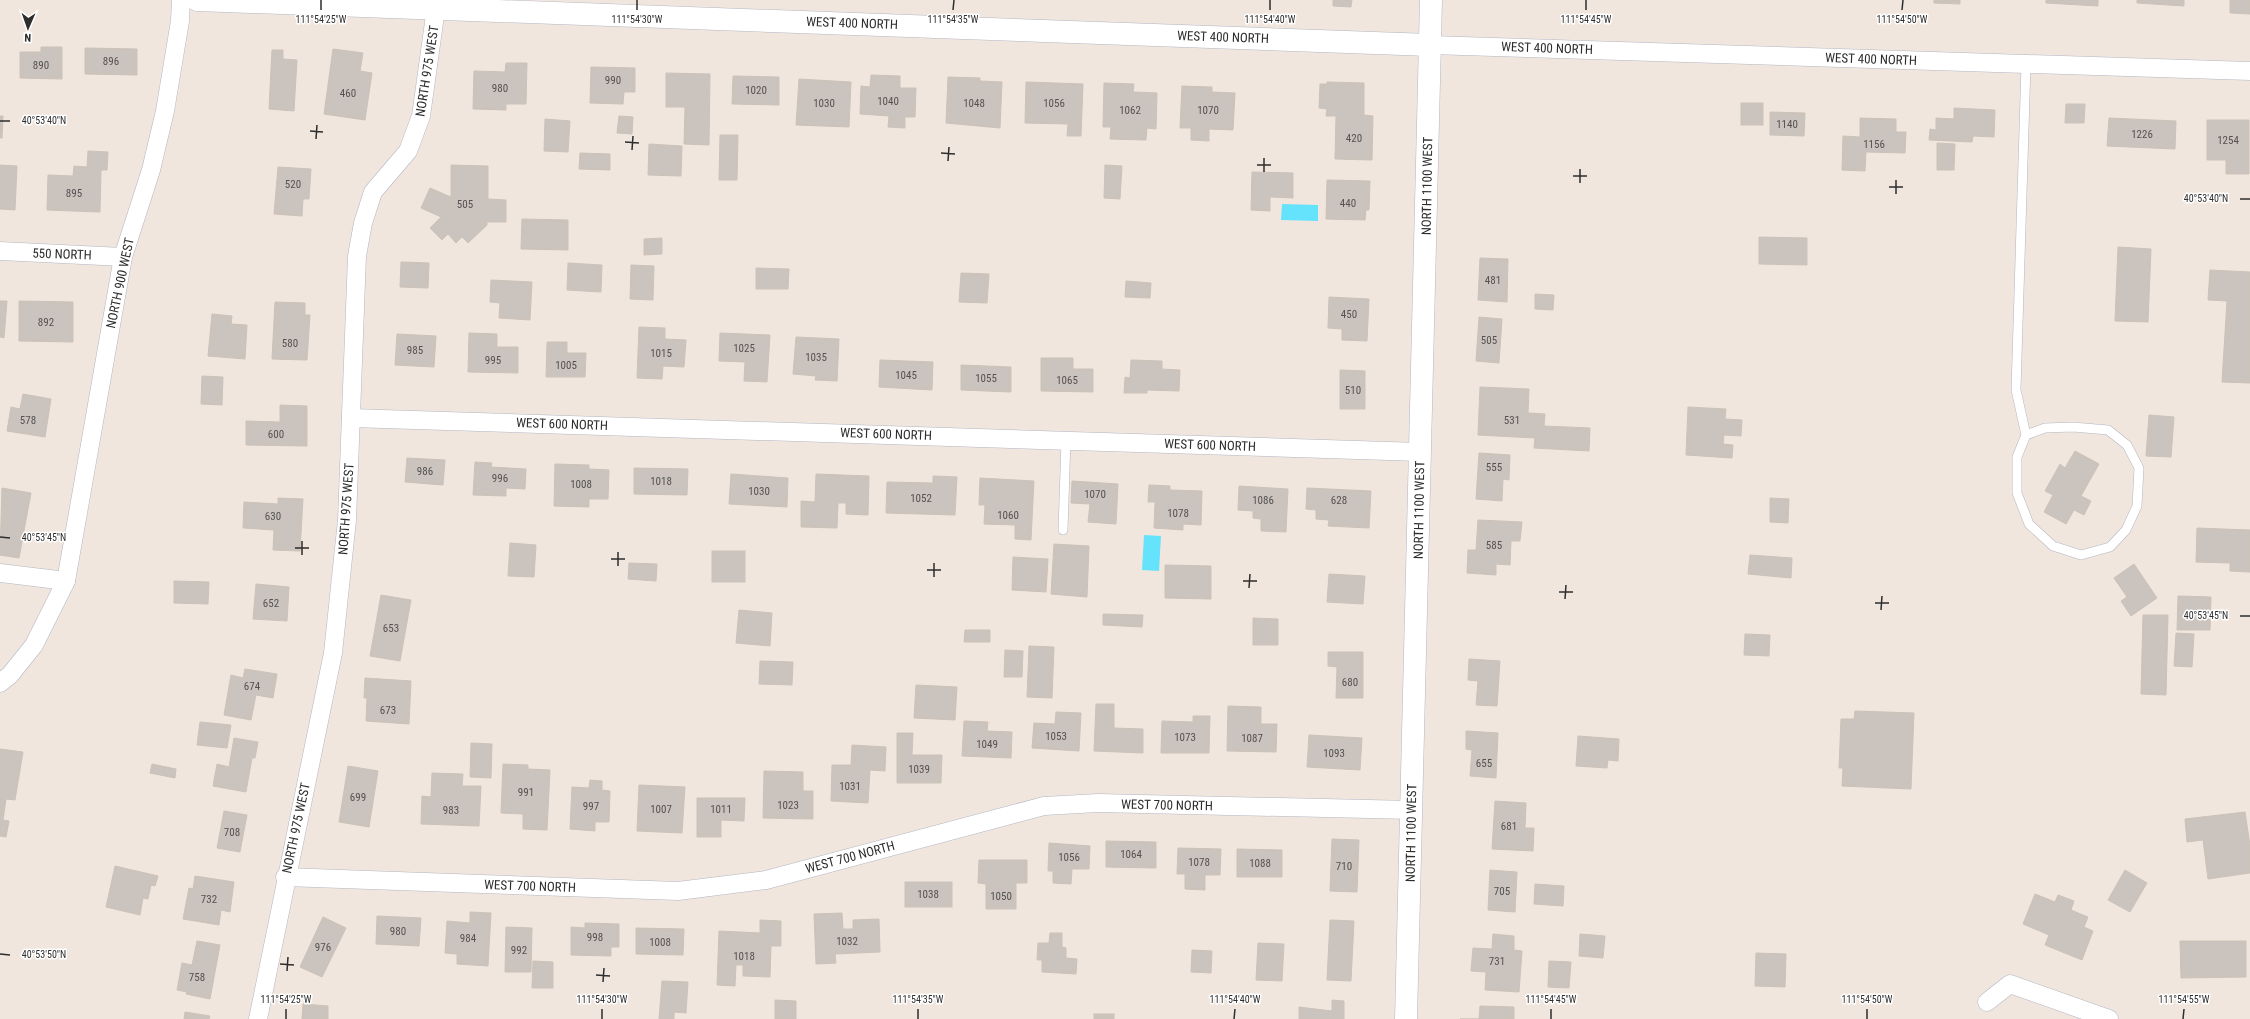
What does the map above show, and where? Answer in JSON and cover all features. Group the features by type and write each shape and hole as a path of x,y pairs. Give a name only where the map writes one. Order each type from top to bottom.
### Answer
{"street":[{"name":"NORTH 900 WEST","path":"0,683 10,675 34,645 66,581 123,256 151,170 165,111 180,21 181,0"},
{"name":"WEST 400 NORTH","path":"197,0 1430,45 2250,71"},
{"name":"NORTH 1100 WEST","path":"1406,1019 1431,0"},
{"name":"NORTH 975 WEST","path":"258,1019 285,877 333,652 348,520 357,256 363,224 373,192 408,151 421,116 436,8"},
{"name":"550 NORTH","path":"0,251 123,256"},
{"name":"WEST 600 NORTH","path":"351,418 1420,452"},
{"path":"0,573 66,581"},
{"name":"WEST 700 NORTH","path":"285,877 678,891 766,880 1044,806 1098,803 1412,810"},
{"path":"1987,1002 2010,984 2110,1019"}],"lane":[{"path":"2026,64 2016,390 2026,435 2017,456 2018,493 2029,524 2053,546 2081,555 2110,547 2126,530 2138,506 2139,468 2127,445 2108,430 2101,429 2073,427 2046,428 2026,435"},
{"path":"1063,530 1066,440"}],"water":[{"path":"1282,204 1318,205 1318,221 1281,220"},
{"path":"1144,535 1161,536 1159,571 1142,570"}],"building":[{"path":"1333,0 1352,0 1351,7 1333,6"},
{"path":"1934,0 1960,0 1960,4 1934,3"},
{"path":"2046,0 2098,0 2098,6 2046,3"},
{"path":"2137,0 2184,0 2184,6 2137,3"},
{"path":"2230,0 2250,0 2250,14 2230,13"},
{"path":"41,47 62,47 62,79 20,78 20,52 41,52"},
{"path":"85,48 137,49 137,75 85,74"},
{"path":"333,49 363,53 360,71 372,73 365,120 324,114"},
{"path":"272,50 283,50 283,59 297,60 294,111 269,109"},
{"path":"506,63 527,63 526,104 506,104 506,110 473,109 474,71 505,72"},
{"path":"591,67 635,68 635,92 624,92 623,104 590,103"},
{"path":"666,73 710,74 709,145 684,144 685,107 666,107"},
{"path":"871,75 900,76 900,88 916,88 915,117 905,117 905,128 888,127 889,116 860,114 861,86 870,87"},
{"path":"733,76 779,77 779,105 732,104"},
{"path":"948,77 980,78 980,81 1002,82 1000,128 946,123"},
{"path":"799,79 851,82 849,127 796,125"},
{"path":"1026,82 1083,84 1081,136 1067,136 1068,124 1025,123"},
{"path":"1327,82 1364,83 1364,115 1373,116 1372,160 1335,159 1336,116 1326,116 1327,109 1319,108 1320,84 1327,84"},
{"path":"1104,83 1134,84 1133,92 1157,93 1156,129 1147,128 1146,140 1110,139 1111,127 1103,127"},
{"path":"1182,86 1212,87 1212,92 1235,93 1233,130 1209,129 1209,141 1191,140 1191,128 1180,128"},
{"path":"1741,103 1763,103 1763,125 1741,125"},
{"path":"2066,104 2085,104 2084,123 2065,123"},
{"path":"1954,108 1995,110 1994,137 1973,136 1972,142 1929,140 1930,129 1936,130 1936,118 1954,119"},
{"path":"1770,112 1805,113 1804,136 1770,135"},
{"path":"0,116 3,116 2,138 0,138"},
{"path":"619,116 633,117 632,134 617,133"},
{"path":"1860,118 1896,119 1896,132 1906,132 1905,153 1866,152 1865,171 1842,170 1843,136 1860,137"},
{"path":"2109,118 2176,121 2175,149 2107,146"},
{"path":"545,119 570,121 568,152 544,151"},
{"path":"2207,120 2249,120 2249,174 2226,174 2226,160 2207,160"},
{"path":"720,135 738,135 737,180 719,180"},
{"path":"1937,143 1955,144 1954,170 1937,170"},
{"path":"649,144 682,146 681,176 648,175"},
{"path":"88,151 108,152 107,170 101,170 100,212 47,210 48,175 73,176 74,166 87,167"},
{"path":"580,153 610,154 610,170 579,169"},
{"path":"0,165 17,166 15,210 0,209"},
{"path":"451,165 488,166 488,199 506,200 506,222 487,222 487,225 468,243 462,237 456,243 448,234 442,240 430,228 441,217 421,208 430,188 451,197"},
{"path":"1105,165 1122,166 1120,199 1104,198"},
{"path":"278,167 311,169 309,199 303,199 302,216 274,214"},
{"path":"1252,172 1293,173 1293,198 1270,197 1270,211 1251,210"},
{"path":"1327,180 1370,181 1369,210 1366,210 1365,220 1326,219"},
{"path":"522,219 568,220 568,250 521,249"},
{"path":"1759,237 1807,238 1807,265 1759,264"},
{"path":"662,238 662,254 644,255 644,239"},
{"path":"2118,247 2151,249 2148,322 2115,321"},
{"path":"1480,258 1508,259 1507,302 1478,300"},
{"path":"401,262 429,263 428,288 400,287"},
{"path":"568,263 602,265 601,292 567,290"},
{"path":"631,265 654,266 653,300 630,299"},
{"path":"756,268 789,269 788,289 756,289"},
{"path":"2210,270 2250,272 2250,383 2222,382 2227,301 2208,300"},
{"path":"961,273 989,274 987,303 959,302"},
{"path":"491,280 532,282 530,320 499,318 500,303 490,302"},
{"path":"1126,281 1151,283 1150,298 1125,297"},
{"path":"1535,294 1554,295 1553,310 1535,309"},
{"path":"1329,297 1369,299 1367,341 1342,340 1342,329 1328,328"},
{"path":"0,301 7,301 4,338 0,337"},
{"path":"19,301 73,302 73,342 19,341"},
{"path":"275,302 305,303 305,315 310,315 307,360 272,359"},
{"path":"212,314 232,316 231,324 247,325 245,359 208,356"},
{"path":"1479,317 1502,319 1499,363 1476,361"},
{"path":"639,327 665,328 665,339 686,340 684,367 663,366 662,379 637,378"},
{"path":"469,333 497,334 497,347 518,347 518,373 468,372"},
{"path":"720,333 770,335 767,382 744,381 745,362 719,361"},
{"path":"397,334 436,336 434,367 395,365"},
{"path":"796,337 839,339 837,381 815,380 816,376 793,374"},
{"path":"547,342 567,342 567,353 586,353 585,377 546,377"},
{"path":"1041,358 1073,358 1073,369 1093,369 1093,392 1041,391"},
{"path":"880,360 933,362 932,390 879,387"},
{"path":"1131,360 1162,361 1162,369 1180,370 1179,391 1147,390 1147,393 1124,393 1125,377 1130,378"},
{"path":"961,365 1011,367 1011,392 961,390"},
{"path":"1340,370 1365,371 1365,409 1340,409"},
{"path":"202,376 223,377 222,405 201,404"},
{"path":"1480,387 1529,389 1528,413 1545,414 1544,426 1590,428 1589,451 1534,448 1535,438 1478,435"},
{"path":"23,394 51,399 45,437 7,431 11,407 20,409"},
{"path":"280,405 307,406 307,446 246,445 246,421 280,422"},
{"path":"1688,407 1726,409 1725,419 1742,420 1741,436 1724,435 1723,444 1733,445 1732,458 1686,455"},
{"path":"2149,415 2174,417 2171,457 2146,456"},
{"path":"2075,451 2099,464 2081,496 2091,501 2084,515 2074,510 2066,524 2044,512 2053,495 2045,491 2060,464 2065,468"},
{"path":"1479,453 1510,455 1509,480 1503,479 1502,501 1476,499"},
{"path":"407,458 445,460 443,485 405,482"},
{"path":"475,462 492,463 491,467 526,469 525,489 506,488 506,496 473,495"},
{"path":"555,464 589,465 589,469 609,470 608,499 589,499 589,507 554,506"},
{"path":"634,468 688,469 687,495 634,494"},
{"path":"731,474 788,478 787,507 729,504"},
{"path":"816,474 869,476 868,515 846,514 846,503 838,503 837,528 801,527 801,501 815,502"},
{"path":"933,476 957,477 955,515 886,513 887,482 933,483"},
{"path":"980,478 1034,481 1031,540 1015,539 1015,525 984,524 985,505 979,505"},
{"path":"1072,481 1118,484 1116,524 1088,522 1090,504 1071,503"},
{"path":"1149,485 1170,486 1170,490 1202,491 1201,525 1183,524 1183,530 1154,528 1155,502 1148,502"},
{"path":"1239,486 1288,489 1286,532 1261,531 1261,519 1253,518 1253,511 1238,510"},
{"path":"2,488 31,493 19,558 0,555"},
{"path":"1307,488 1371,491 1369,528 1328,526 1329,520 1316,519 1316,510 1306,509"},
{"path":"278,498 303,499 300,551 273,550 274,530 243,528 244,502 278,504"},
{"path":"1770,498 1789,499 1788,523 1770,522"},
{"path":"1478,520 1522,522 1520,541 1511,541 1510,565 1496,564 1496,575 1467,573 1468,550 1476,550"},
{"path":"2197,528 2250,530 2250,572 2230,571 2230,563 2196,562"},
{"path":"510,543 536,545 534,577 508,576"},
{"path":"1054,544 1089,546 1087,597 1051,594"},
{"path":"712,551 745,551 745,582 712,582"},
{"path":"1750,555 1792,558 1791,578 1748,574"},
{"path":"1013,557 1048,559 1046,592 1012,590"},
{"path":"629,563 657,564 656,581 628,579"},
{"path":"2134,564 2157,598 2131,616 2121,601 2127,597 2114,578"},
{"path":"1165,565 1211,566 1211,599 1165,598"},
{"path":"1329,574 1365,576 1363,604 1327,602"},
{"path":"174,581 209,582 208,604 174,603"},
{"path":"256,584 289,587 287,621 253,619"},
{"path":"381,595 411,600 400,661 370,656"},
{"path":"2178,596 2211,597 2210,630 2177,630"},
{"path":"739,610 772,613 770,646 736,643"},
{"path":"1103,614 1143,615 1142,627 1103,625"},
{"path":"2143,615 2168,615 2166,695 2141,694"},
{"path":"1253,618 1278,619 1278,645 1253,645"},
{"path":"965,630 990,630 990,642 964,642"},
{"path":"2176,633 2194,634 2192,667 2174,666"},
{"path":"1745,634 1770,635 1769,656 1744,655"},
{"path":"1029,646 1054,647 1052,698 1027,697"},
{"path":"1005,650 1023,651 1022,677 1004,677"},
{"path":"1328,652 1363,652 1363,698 1336,698 1337,667 1328,666"},
{"path":"1469,659 1500,661 1497,706 1476,705 1478,681 1468,680"},
{"path":"760,661 793,662 792,685 759,684"},
{"path":"245,669 277,674 273,698 256,695 251,720 224,715 231,675 243,678"},
{"path":"365,678 411,681 409,724 366,721 367,698 364,698"},
{"path":"916,685 957,687 955,720 914,718"},
{"path":"1096,704 1114,704 1114,728 1143,729 1143,753 1094,751"},
{"path":"1228,706 1261,707 1261,724 1277,724 1276,752 1227,751"},
{"path":"1855,711 1914,713 1911,789 1842,786 1843,768 1839,768 1841,719 1854,719"},
{"path":"1056,712 1081,713 1079,751 1032,748 1034,723 1055,724"},
{"path":"1193,716 1210,716 1209,753 1161,753 1162,721 1193,722"},
{"path":"964,721 988,722 987,731 1012,732 1011,758 962,756"},
{"path":"200,722 231,725 227,748 197,745"},
{"path":"1466,731 1498,733 1496,778 1470,776 1472,750 1466,749"},
{"path":"897,733 913,733 912,755 942,755 941,783 897,783"},
{"path":"1309,735 1362,738 1360,770 1307,767"},
{"path":"1578,736 1619,739 1618,761 1608,760 1607,768 1576,766"},
{"path":"234,738 258,742 255,758 252,758 246,792 213,786 217,764 229,767"},
{"path":"471,743 492,744 491,778 470,777"},
{"path":"852,745 886,747 885,771 870,770 868,803 831,801 832,765 851,765"},
{"path":"0,749 23,752 15,800 6,799 3,820 9,821 6,837 0,836"},
{"path":"152,764 176,769 175,778 150,773"},
{"path":"503,764 528,765 528,769 550,770 547,830 523,829 523,814 501,813"},
{"path":"348,766 378,771 369,827 339,822"},
{"path":"764,771 803,772 803,791 813,791 813,819 763,818"},
{"path":"432,773 463,774 462,786 481,786 479,826 421,824 422,796 431,797"},
{"path":"590,780 602,781 602,790 610,791 609,822 595,822 595,831 570,829 572,787 589,788"},
{"path":"639,785 685,787 682,833 637,831"},
{"path":"697,798 745,798 744,821 721,820 721,837 697,837"},
{"path":"1495,801 1526,803 1525,828 1534,828 1533,851 1492,849"},
{"path":"224,811 247,815 240,852 217,848"},
{"path":"2245,812 2250,845 2250,873 2208,879 2203,840 2187,842 2185,819"},
{"path":"1332,839 1359,840 1357,892 1330,891"},
{"path":"1106,841 1156,842 1156,868 1106,867"},
{"path":"1049,843 1090,846 1089,869 1072,869 1071,884 1053,883 1053,871 1048,871"},
{"path":"1178,848 1221,849 1220,875 1205,875 1205,890 1185,889 1185,874 1177,874"},
{"path":"1237,849 1282,850 1282,877 1237,877"},
{"path":"979,860 1027,860 1027,883 1016,883 1016,909 986,909 986,884 978,883"},
{"path":"115,866 158,876 155,886 151,885 148,899 143,898 140,915 106,907"},
{"path":"1490,870 1517,872 1515,912 1488,910"},
{"path":"2125,870 2147,883 2130,912 2108,900"},
{"path":"195,876 234,882 230,912 221,910 219,925 183,919 189,888 193,889"},
{"path":"905,882 952,882 952,907 905,907"},
{"path":"1535,884 1564,886 1563,906 1534,904"},
{"path":"2035,894 2055,902 2058,895 2074,901 2071,910 2088,917 2084,927 2093,931 2082,960 2045,945 2049,935 2023,924"},
{"path":"470,912 491,913 488,966 457,964 457,954 445,953 447,921 470,923"},
{"path":"842,913 843,929 853,929 853,920 879,919 880,952 835,954 836,963 816,964 814,914"},
{"path":"377,916 421,918 419,946 376,944"},
{"path":"323,917 346,928 322,977 300,967"},
{"path":"760,920 781,921 781,946 771,946 770,977 743,976 743,965 736,965 735,986 717,985 719,931 760,933"},
{"path":"1330,920 1354,921 1351,981 1327,980"},
{"path":"585,923 619,924 619,947 611,947 611,956 571,955 571,927 585,928"},
{"path":"506,927 532,928 531,972 505,972"},
{"path":"636,928 684,929 683,955 636,954"},
{"path":"1050,933 1062,933 1062,947 1066,948 1066,958 1077,959 1076,974 1042,972 1042,960 1037,960 1038,943 1049,943"},
{"path":"1493,934 1514,936 1514,950 1522,951 1519,992 1485,990 1486,972 1471,971 1473,948 1492,949"},
{"path":"1580,934 1605,936 1603,958 1579,956"},
{"path":"197,941 220,945 210,999 186,994 187,992 177,990 182,963 192,965"},
{"path":"2180,941 2246,941 2246,977 2181,978"},
{"path":"1258,943 1284,944 1282,981 1256,980"},
{"path":"1192,950 1212,951 1211,973 1191,972"},
{"path":"1756,953 1786,954 1785,987 1755,986"},
{"path":"533,961 553,962 553,988 532,988"},
{"path":"1549,961 1571,962 1569,988 1548,987"},
{"path":"662,981 688,982 686,1013 674,1012 674,1019 659,1019"},
{"path":"775,1000 796,1001 796,1019 775,1019"},
{"path":"1332,1000 1344,1001 1344,1019 1299,1019 1299,1007 1332,1011"},
{"path":"303,1004 328,1006 328,1019 302,1019"},
{"path":"1480,1006 1514,1007 1514,1019 1479,1019"},
{"path":"185,1012 210,1016 209,1019 184,1019"},
{"path":"1094,1014 1114,1014 1114,1019 1094,1019"}]}
